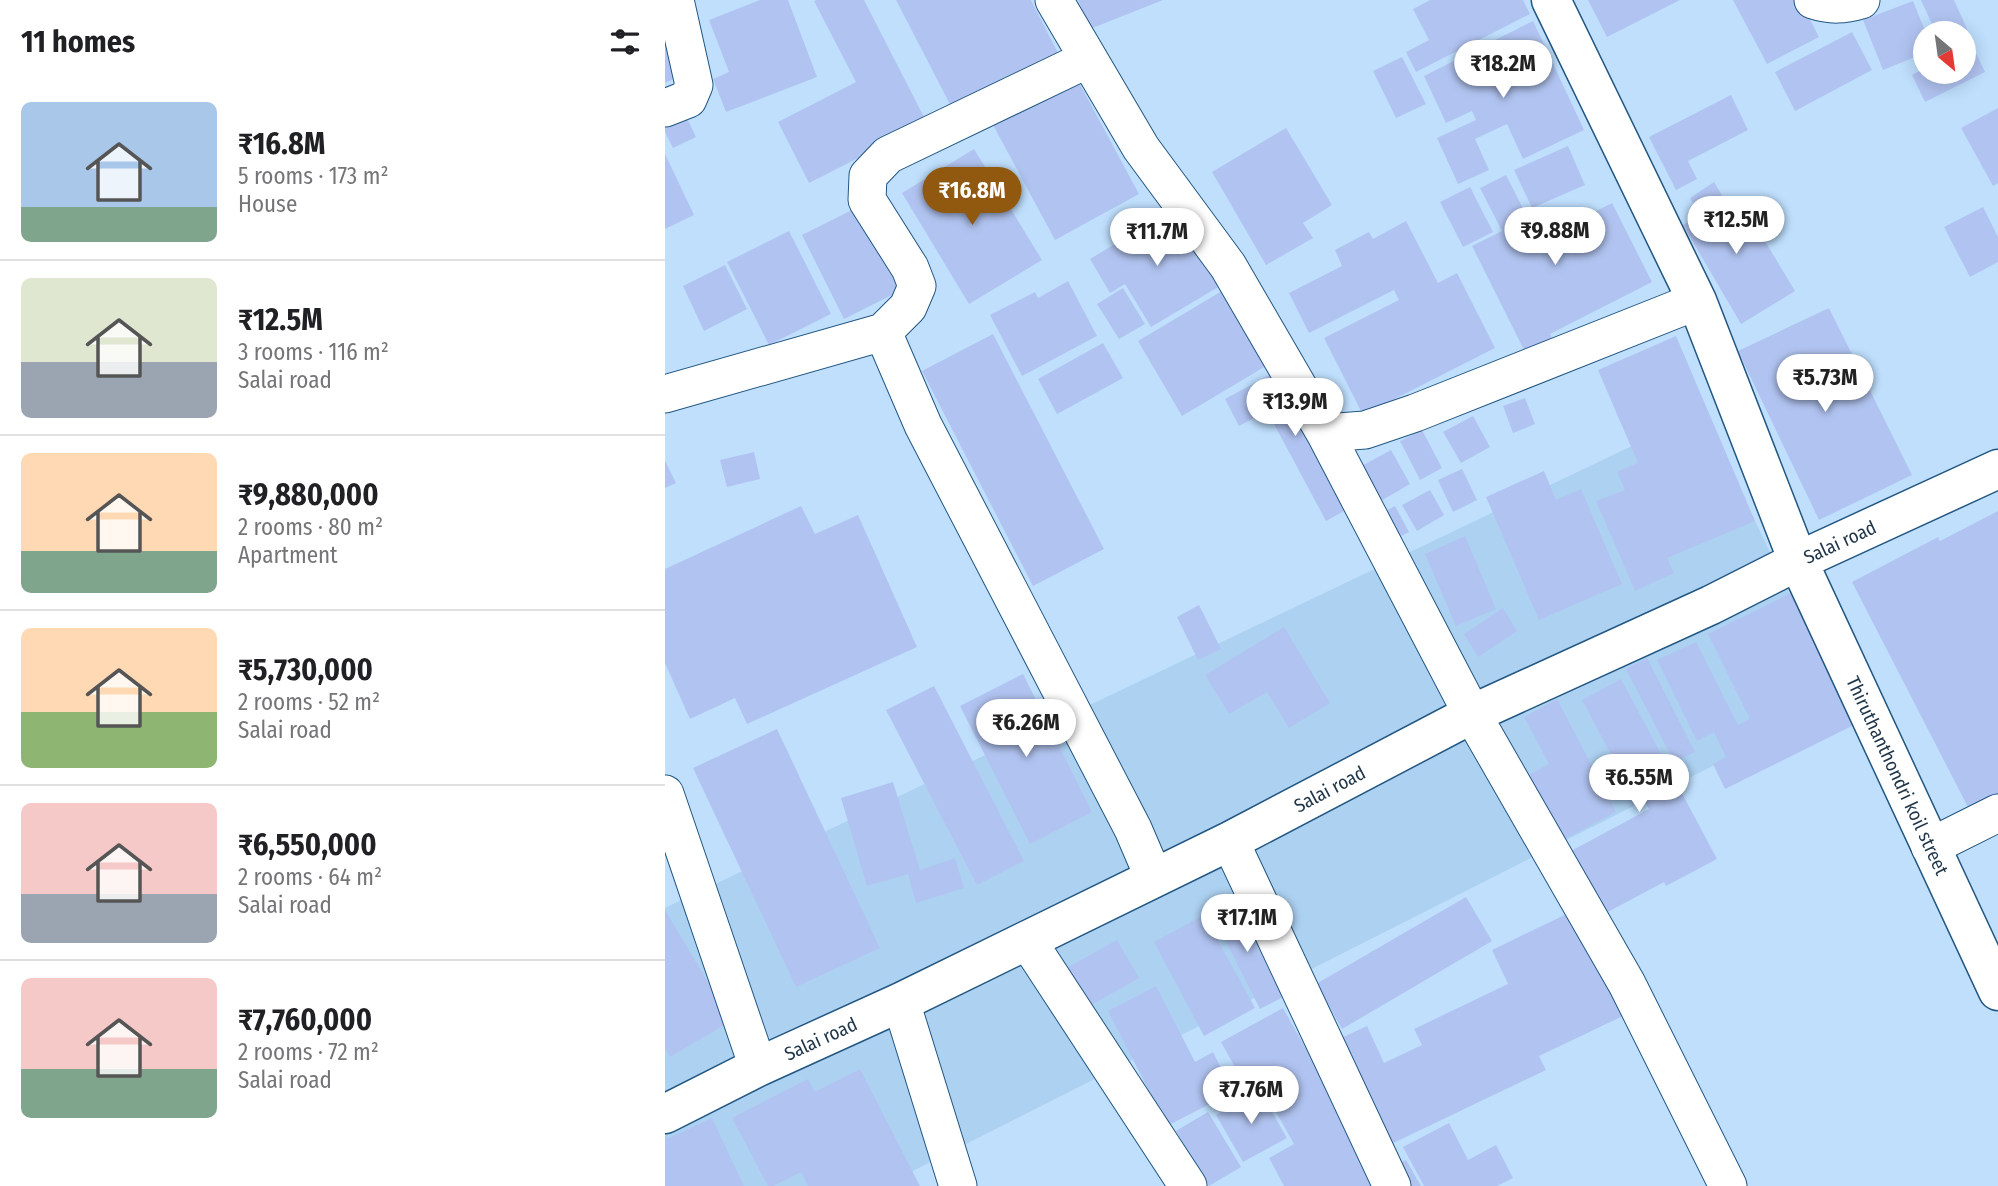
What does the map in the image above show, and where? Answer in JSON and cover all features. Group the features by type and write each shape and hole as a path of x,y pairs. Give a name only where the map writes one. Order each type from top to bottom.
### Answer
{"main road":[{"name":"Thiruthanthondri koil street","path":"1551,0 1697,301 1798,561 1998,991"},
{"name":"Salai road","path":"665,1114 758,1066 901,1002 1230,841 1472,714 1711,605 1798,561 1998,469"}],"street":[{"path":"665,108 688,99 694,85 675,0"},
{"path":"1054,0 1141,148 1228,266 1325,433 1472,714 1627,984 1728,1186"},
{"path":"1813,0 1828,5 1861,0"},
{"path":"665,394 883,332 908,307 917,286 910,268 867,200 868,176 888,155 1088,59"},
{"path":"1325,433 1365,430 1415,413 1697,301"},
{"path":"883,332 923,425 1133,828 1154,878"},
{"path":"665,794 758,1066"},
{"path":"1930,847 1998,813"},
{"path":"1230,841 1392,1186"},
{"path":"1027,940 1188,1186"},
{"path":"901,1002 958,1186"}],"shaded area":[{"path":"1703,412 1841,701 883,1186 665,1186 665,908"}],"building":[{"path":"760,0 788,0 817,77 726,112 713,79 729,72 709,20"},
{"path":"864,0 927,123 809,183 778,122 856,82 814,1"},
{"path":"896,0 1031,0 1060,57 954,112"},
{"path":"1078,0 1163,0 1090,29"},
{"path":"1430,0 1523,0 1530,14 1416,72 1406,52 1429,40 1413,9"},
{"path":"1588,0 1680,0 1607,37"},
{"path":"1733,0 1800,0 1819,37 1767,64"},
{"path":"1921,0 1954,0 1963,21 1931,21"},
{"path":"1913,1 1921,21 1913,21 1913,58 1883,70 1863,20"},
{"path":"1533,21 1584,130 1523,159 1507,124 1475,139 1489,170 1458,184 1437,138 1476,120 1472,111 1446,123 1424,76"},
{"path":"1852,32 1872,70 1795,111 1775,72"},
{"path":"665,42 680,76 665,83"},
{"path":"1976,53 1985,72 1976,76"},
{"path":"1402,57 1426,104 1396,118 1373,71"},
{"path":"1076,77 1139,194 1055,240 992,123"},
{"path":"1916,84 1961,84 1925,102"},
{"path":"1731,95 1748,130 1688,161 1697,179 1676,190 1649,137"},
{"path":"1998,108 1998,183 1993,186 1961,128"},
{"path":"685,114 696,137 673,148 665,132 665,124"},
{"path":"1286,128 1332,205 1303,223 1313,238 1266,265 1212,172"},
{"path":"1568,146 1585,185 1532,208 1514,170"},
{"path":"974,149 1042,260 969,304 902,193"},
{"path":"665,154 694,215 665,229"},
{"path":"1506,175 1539,240 1612,203 1652,282 1550,334 1554,342 1527,356 1472,246 1502,231 1480,188"},
{"path":"1714,182 1736,219 1748,213 1795,291 1741,324 1683,225 1700,215 1690,198"},
{"path":"1470,187 1493,232 1463,247 1440,202"},
{"path":"866,203 908,287 844,319 802,235"},
{"path":"1983,207 1998,237 1998,262 1970,277 1944,227"},
{"path":"1173,209 1220,286 1151,327 1125,284 1110,293 1090,259"},
{"path":"1406,221 1438,283 1457,273 1495,348 1363,415 1324,338 1399,300 1394,290 1309,333 1289,293 1342,266 1335,250 1369,232 1373,239"},
{"path":"789,231 831,314 769,345 727,262"},
{"path":"725,265 747,309 704,331 683,286"},
{"path":"1068,281 1097,336 1022,376 990,315 1035,292 1038,298"},
{"path":"1123,288 1145,324 1119,339 1097,304"},
{"path":"1227,288 1271,363 1182,416 1138,341"},
{"path":"1829,308 1912,475 1819,520 1738,351"},
{"path":"993,334 1104,549 1033,586 922,371"},
{"path":"1676,336 1755,521 1667,558 1674,573 1635,591 1596,501 1625,490 1617,472 1638,463 1598,370"},
{"path":"1103,343 1123,378 1057,414 1038,379"},
{"path":"1282,368 1355,505 1326,521 1267,411 1239,426 1225,399"},
{"path":"1525,398 1535,424 1513,433 1503,406"},
{"path":"1473,416 1490,447 1461,463 1443,432"},
{"path":"1422,430 1442,468 1420,480 1400,441"},
{"path":"1391,450 1410,484 1379,502 1360,467"},
{"path":"754,452 760,479 727,487 720,460"},
{"path":"665,461 676,483 665,488"},
{"path":"1462,469 1477,500 1453,512 1438,480"},
{"path":"1544,471 1556,500 1581,489 1622,584 1539,620 1486,497"},
{"path":"1430,490 1444,515 1417,531 1402,505"},
{"path":"801,506 815,534 858,515 917,647 747,724 735,698 690,719 665,663 665,569"},
{"path":"1395,506 1409,532 1389,542 1376,516"},
{"path":"1998,511 1998,799 1971,813 1852,582 1938,537 1940,541"},
{"path":"1465,536 1496,609 1456,626 1425,554"},
{"path":"1799,589 1864,720 1725,789 1713,764 1726,757 1714,732 1697,741 1657,660 1696,642 1738,725 1750,719 1708,634"},
{"path":"1199,605 1221,649 1198,660 1177,617"},
{"path":"1503,608 1517,631 1478,657 1464,634"},
{"path":"1284,627 1330,703 1289,728 1267,692 1229,714 1205,675"},
{"path":"1647,658 1695,752 1674,762 1626,669"},
{"path":"1023,674 1092,812 1030,844 960,706"},
{"path":"1621,679 1717,859 1666,886 1664,882 1604,914 1571,851 1649,809 1642,797 1659,788 1646,763 1622,775 1582,700"},
{"path":"934,686 1024,861 977,885 886,710"},
{"path":"1557,699 1616,812 1563,840 1529,775 1549,764 1524,717"},
{"path":"777,729 880,948 796,987 693,768"},
{"path":"893,782 920,870 955,858 964,888 916,903 908,874 867,886 841,798"},
{"path":"1466,897 1492,941 1342,1029 1316,984"},
{"path":"1234,900 1283,997 1260,1009 1211,912"},
{"path":"665,910 731,1021 670,1057 665,1048"},
{"path":"1575,910 1625,1015 1539,1056 1546,1070 1387,1146 1337,1040 1367,1026 1384,1063 1422,1045 1414,1029 1508,984 1492,950"},
{"path":"1204,915 1255,1008 1204,1036 1154,942"},
{"path":"1117,940 1139,978 1086,1008 1063,970"},
{"path":"1156,986 1195,1062 1213,1052 1233,1092 1167,1126 1108,1011"},
{"path":"1283,1008 1383,1186 1284,1186 1269,1158 1294,1144 1253,1071 1241,1078 1221,1042"},
{"path":"860,1069 920,1186 808,1186 801,1172 768,1186 732,1118 808,1079 815,1092"},
{"path":"1260,1091 1287,1138 1243,1162 1216,1115"},
{"path":"1208,1112 1241,1167 1209,1186 1176,1131"},
{"path":"712,1118 744,1186 665,1186 665,1135 667,1139"},
{"path":"1449,1123 1468,1160 1496,1145 1513,1178 1497,1186 1424,1186 1403,1147"},
{"path":"1406,1160 1421,1186 1404,1186 1394,1166"}]}
